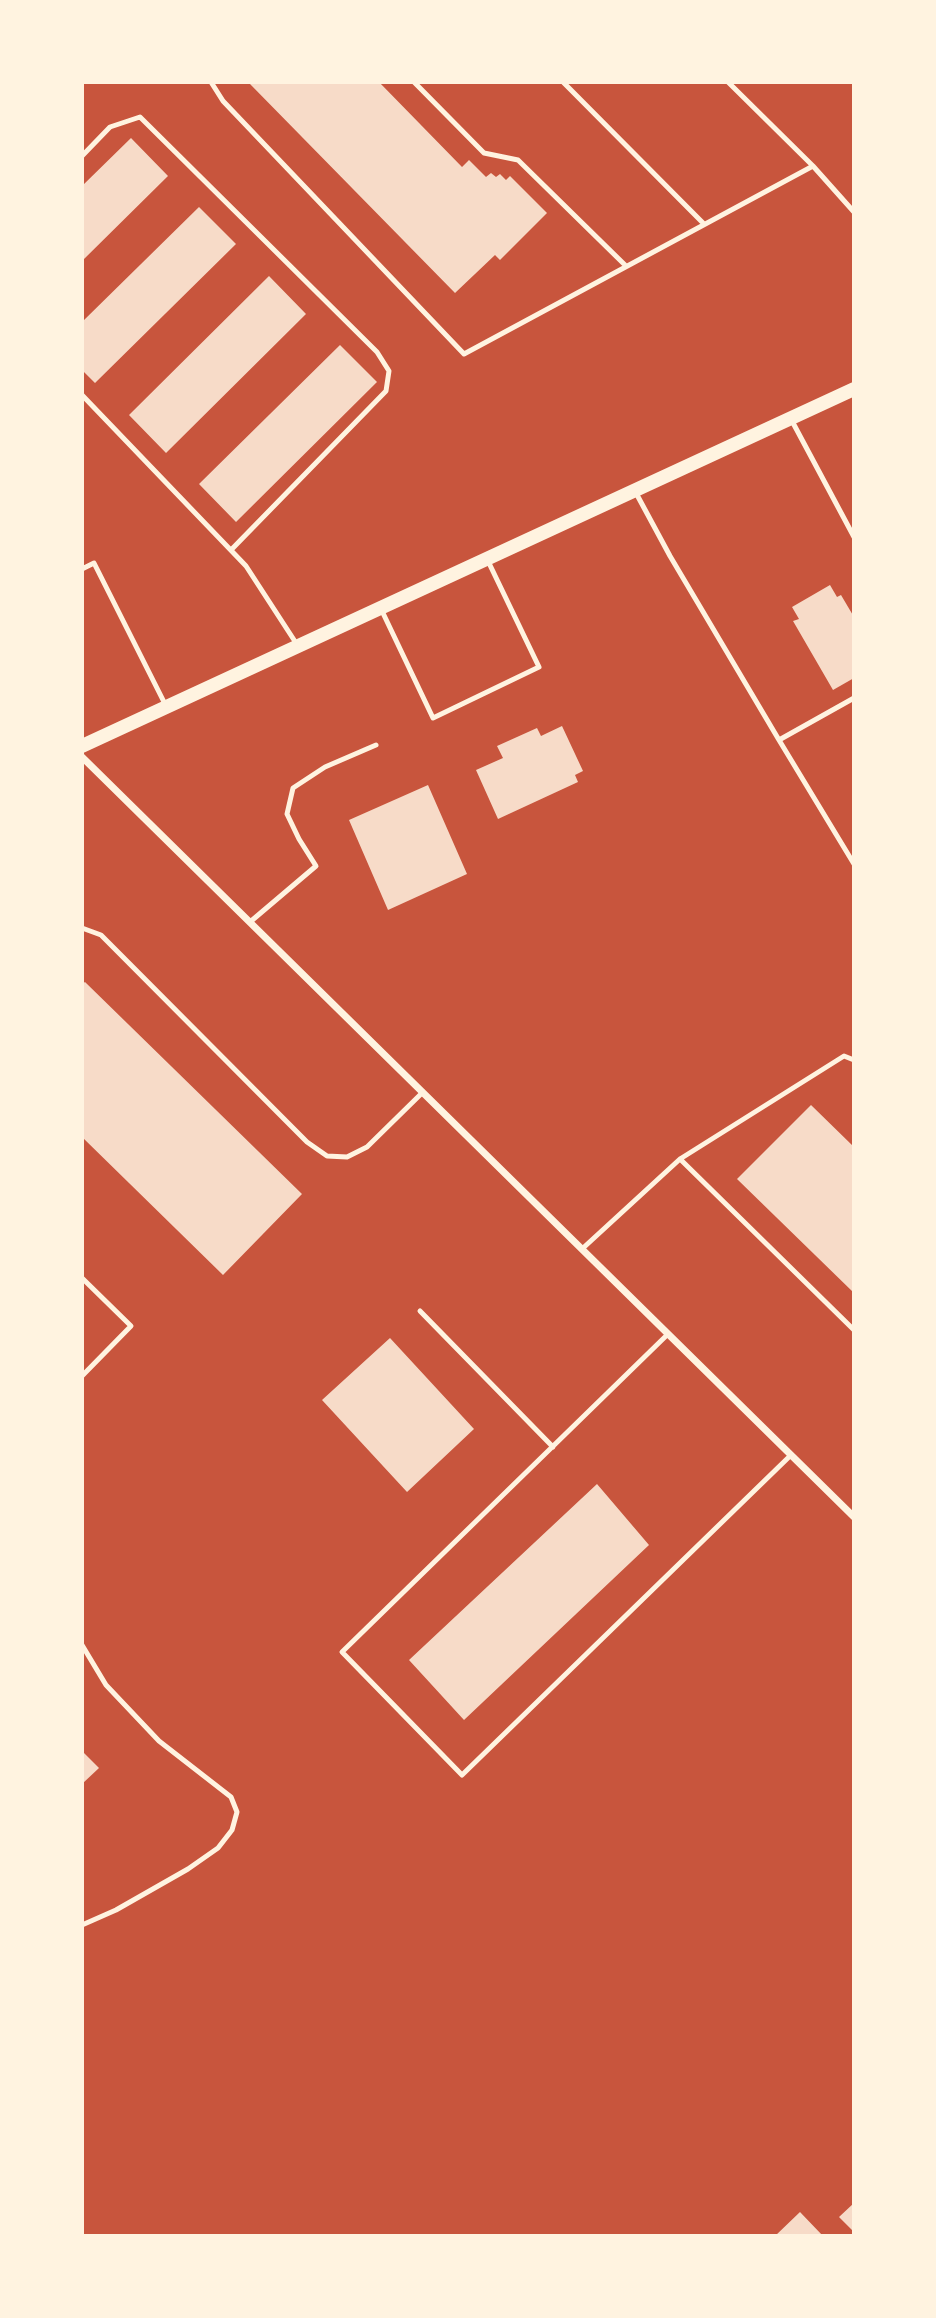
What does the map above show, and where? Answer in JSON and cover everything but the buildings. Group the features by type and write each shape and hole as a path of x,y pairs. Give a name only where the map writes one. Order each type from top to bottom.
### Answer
{"main road":[{"path":"82,746 854,389"}],"street":[{"path":"82,757 854,1517"}],"lane":[{"path":"211,82 223,101 464,354 813,166"},
{"path":"414,82 484,153 518,160 626,267"},
{"path":"563,82 704,224"},
{"path":"728,82 813,166 854,212"},
{"path":"82,156 110,127 140,117 377,352 389,371 386,391 231,550"},
{"path":"82,395 246,566 298,646"},
{"path":"790,418 854,537"},
{"path":"635,491 670,556 854,864"},
{"path":"381,608 433,718 539,667 487,559"},
{"path":"82,569 94,563 167,707"},
{"path":"779,740 854,698"},
{"path":"250,922 316,866 287,814 293,788 325,767 376,745"},
{"path":"82,928 101,935 307,1142 327,1156 347,1157 367,1147 423,1092"},
{"path":"582,1248 680,1159 844,1056 854,1060"},
{"path":"680,1159 854,1329"},
{"path":"82,1278 131,1326 82,1376"},
{"path":"421,1311 553,1447"},
{"path":"668,1334 342,1652 462,1775 791,1455"},
{"path":"82,1645 106,1685 159,1741 231,1797 237,1812 232,1830 218,1848 188,1869 116,1910 82,1925"}]}
